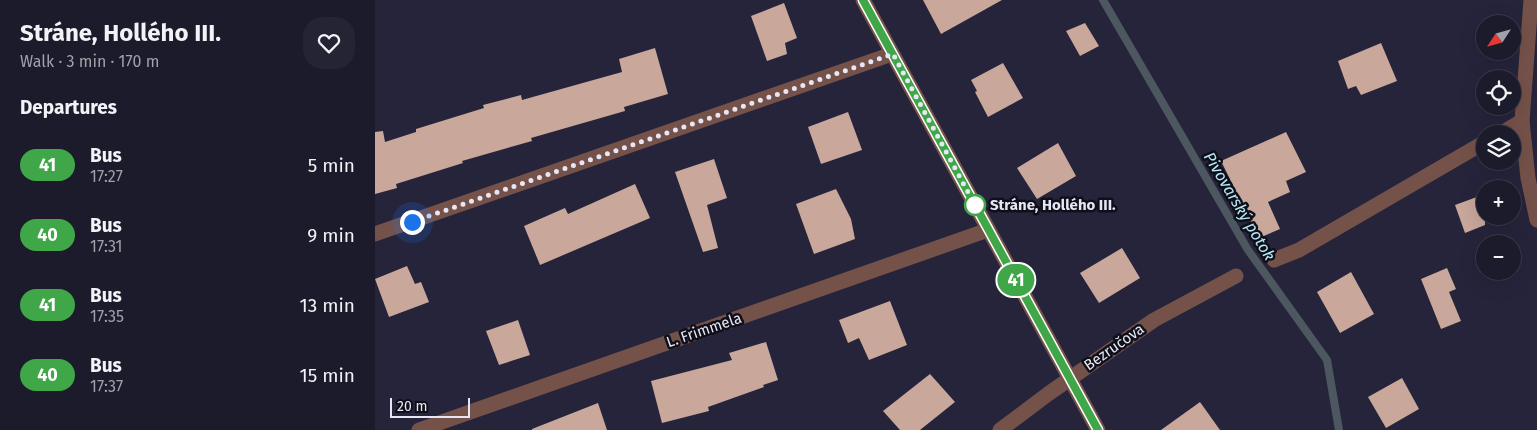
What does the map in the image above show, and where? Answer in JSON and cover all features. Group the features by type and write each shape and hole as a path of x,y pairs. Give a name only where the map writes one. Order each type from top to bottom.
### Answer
{"street":[{"path":"863,0 1098,430"},
{"path":"1531,0 1522,121 1528,178 1537,220"},
{"path":"375,234 893,54"},
{"path":"1515,125 1522,121"},
{"path":"1274,260 1299,250 1476,147"},
{"name":"L. Frimmela","path":"419,430 989,230"},
{"name":"Bezručova","path":"1000,430 1153,320 1236,276"}],"building":[{"path":"923,0 1002,0 941,34"},
{"path":"784,3 797,38 785,43 787,54 767,61 751,16"},
{"path":"1085,23 1099,46 1080,56 1066,31"},
{"path":"1381,43 1397,81 1361,95 1356,86 1348,89 1338,61"},
{"path":"655,48 668,94 624,107 625,111 531,138 532,141 462,161 463,163 396,184 397,188 375,194 375,132 383,131 385,142 416,132 416,129 484,108 483,105 521,95 522,100 622,72 619,59"},
{"path":"1003,63 1023,98 988,117 971,80"},
{"path":"848,112 862,150 821,164 808,127"},
{"path":"1286,132 1306,172 1286,181 1290,192 1268,202 1280,229 1259,238 1221,161"},
{"path":"1058,143 1076,176 1037,199 1017,168"},
{"path":"714,159 727,198 707,205 718,248 703,252 675,172"},
{"path":"635,184 650,218 540,265 524,226 565,208 568,214"},
{"path":"836,189 851,219 855,239 814,254 796,204"},
{"path":"1476,197 1476,225 1485,225 1465,233 1455,205"},
{"path":"1122,248 1140,278 1099,303 1080,273"},
{"path":"407,266 415,284 421,282 429,302 389,317 375,279"},
{"path":"1447,268 1456,289 1449,292 1461,321 1441,329 1421,279"},
{"path":"1351,272 1374,314 1340,333 1317,292"},
{"path":"890,301 907,345 869,360 859,338 848,343 839,320"},
{"path":"518,320 530,355 499,365 486,331"},
{"path":"766,342 778,380 708,407 709,411 662,423 651,381 732,360 729,353"},
{"path":"930,374 955,402 920,430 900,430 883,411"},
{"path":"1402,378 1419,409 1386,428 1368,397"},
{"path":"1200,402 1220,430 1161,430"},
{"path":"598,403 607,430 532,430 532,429"}],"waterway":[{"name":"Pivovarský potok","path":"1103,0 1248,250 1327,360 1339,430"}],"bus line":[{"name":"41","path":"863,0 1098,430"}],"place":[{"name":"Stráne, Hollého III.","path":"975,205"}],"route":[{"path":"412,222 893,54 975,205"}]}
